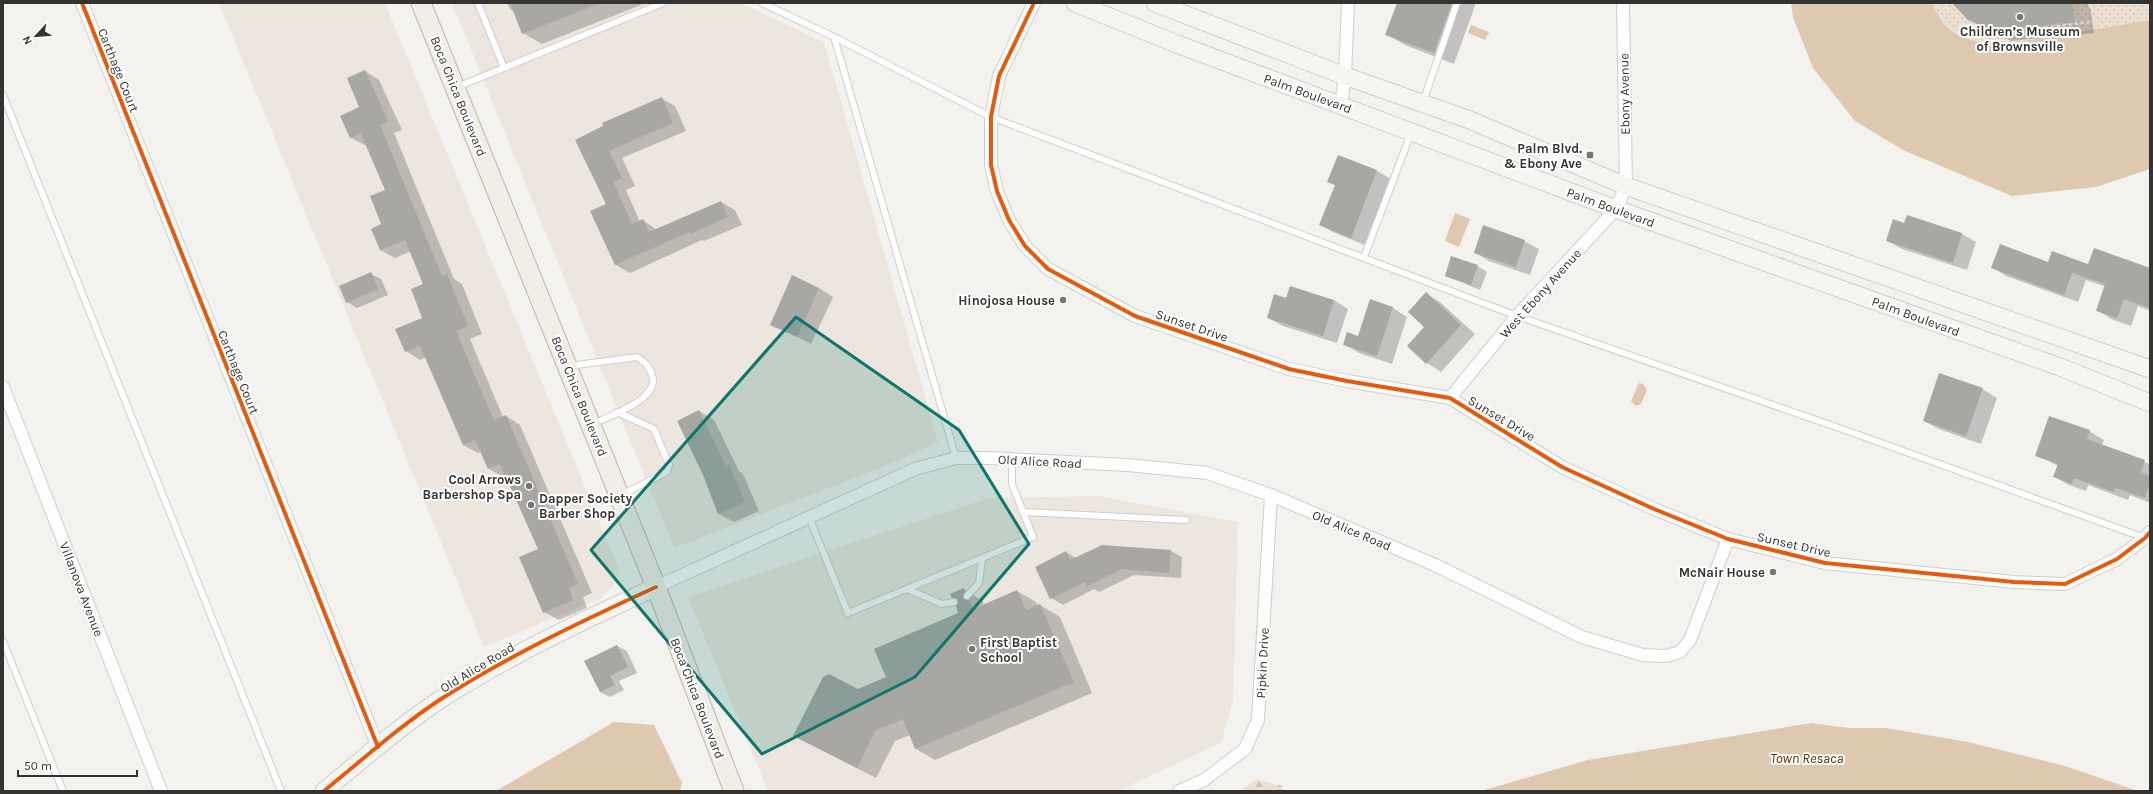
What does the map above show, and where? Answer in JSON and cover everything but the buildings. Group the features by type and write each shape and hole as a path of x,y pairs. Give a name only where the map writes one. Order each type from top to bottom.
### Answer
{"main road":[{"name":"Boca Chica Boulevard","path":"422,3 620,495 734,791"},
{"name":"Palm Boulevard","path":"1075,3 1177,44 1412,131 1616,209 2060,367 2150,404"},
{"name":"Palm Boulevard","path":"1155,3 1345,76 1467,119 1626,186 2150,368"},
{"name":"Old Alice Road","path":"324,791 378,747 440,700 570,626 656,587"}],"street":[{"name":"Carthage Court","path":"82,3 378,747"},
{"name":"Sunset Drive","path":"1034,3 999,76 991,117 991,165 997,191 1009,220 1025,246 1048,269 1135,316 1289,369 1347,381 1450,398 1562,467 1654,509 1728,539 1825,563 2014,582 2065,584 2117,559 2148,537"},
{"path":"1341,105 1345,76 1348,3"},
{"name":"Ebony Avenue","path":"1623,3 1626,186"},
{"name":"West Ebony Avenue","path":"1450,398 1517,316 1616,209 1626,186"},
{"name":"Villanova Avenue","path":"3,387 161,791"},
{"name":"Old Alice Road","path":"656,587 915,469 956,458 1128,465 1207,473 1271,495 1435,565 1582,637 1643,655 1666,656 1680,652 1690,640 1728,539"},
{"name":"Pipkin Drive","path":"1179,791 1204,780 1245,749 1258,720 1271,495"}],"lane":[{"path":"478,3 504,68"},
{"path":"456,88 663,3"},
{"path":"762,3 834,37 991,117 1517,316 2148,537"},
{"path":"1422,103 1457,3"},
{"path":"834,37 956,458"},
{"path":"3,95 281,791"},
{"path":"1364,257 1412,131"},
{"path":"568,366 601,363 637,357 645,362 653,378 653,389 644,399 591,425"},
{"path":"617,412 654,429 669,465 667,472 620,495"},
{"path":"809,517 848,613 1033,537 1012,484 1012,460"},
{"path":"1023,512 1186,520"},
{"path":"967,596 979,583 982,558"},
{"path":"907,589 942,604 954,602"},
{"path":"3,641 62,791"}],"path":[{"path":"1942,3 1953,27 1977,35 2028,32 2043,28 2150,14"},
{"path":"2095,3 2097,21"}],"highlighted area":[{"path":"796,317 959,430 1029,544 915,677 762,754 591,550"}],"shaded area":[{"path":"219,3 385,3 619,569 616,583 601,598 484,647"},
{"path":"452,3 740,3 824,42 938,442 885,466 674,548"},
{"name":"First Baptist School","path":"1098,496 1238,522 1233,700 1221,743 1117,791 768,791 688,597 989,498"}],"green space":[{"path":"1931,3 2150,3 2150,20 1994,46 1961,37 1951,31 1943,23"},
{"path":"1257,779 1282,786 1282,791 1240,791"}],"water":[{"path":"1791,3 1931,3 1943,23 1951,31 1961,37 1994,46 2150,20 2150,169 2096,187 2012,196 1903,150 1855,121 1813,68 1793,17"},
{"path":"1471,25 1489,32 1485,40 1468,33"},
{"path":"1455,213 1470,219 1459,247 1445,241"},
{"path":"1639,383 1643,384 1647,390 1641,404 1636,406 1631,401"},
{"path":"614,722 654,725 682,783 680,791 496,791"},
{"name":"Town Resaca","path":"1811,723 1849,728 1886,728 1968,742 2065,766 2135,790 2150,791 1481,791 1588,760"}],"cycle path":[{"path":"82,3 378,747"},
{"path":"1034,3 999,76 991,117 991,165 997,191 1009,220 1025,246 1048,269 1135,316 1289,369 1347,381 1450,398 1562,467 1654,509 1728,539 1825,563 2014,582 2065,584 2117,559 2145,538 2150,532"},
{"path":"324,791 411,720 467,683 547,639 656,587"}],"place":[{"name":"Children’s Museum of Brownsville","path":"2020,17"},
{"name":"Palm Blvd. & Ebony Ave","path":"1590,155"},
{"name":"Hinojosa House","path":"1063,300"},
{"name":"Cool Arrows Barbershop Spa","path":"529,486"},
{"name":"Dapper Society Barber Shop","path":"531,505"},
{"name":"McNair House","path":"1773,572"},
{"name":"First Baptist School","path":"972,649"}]}
